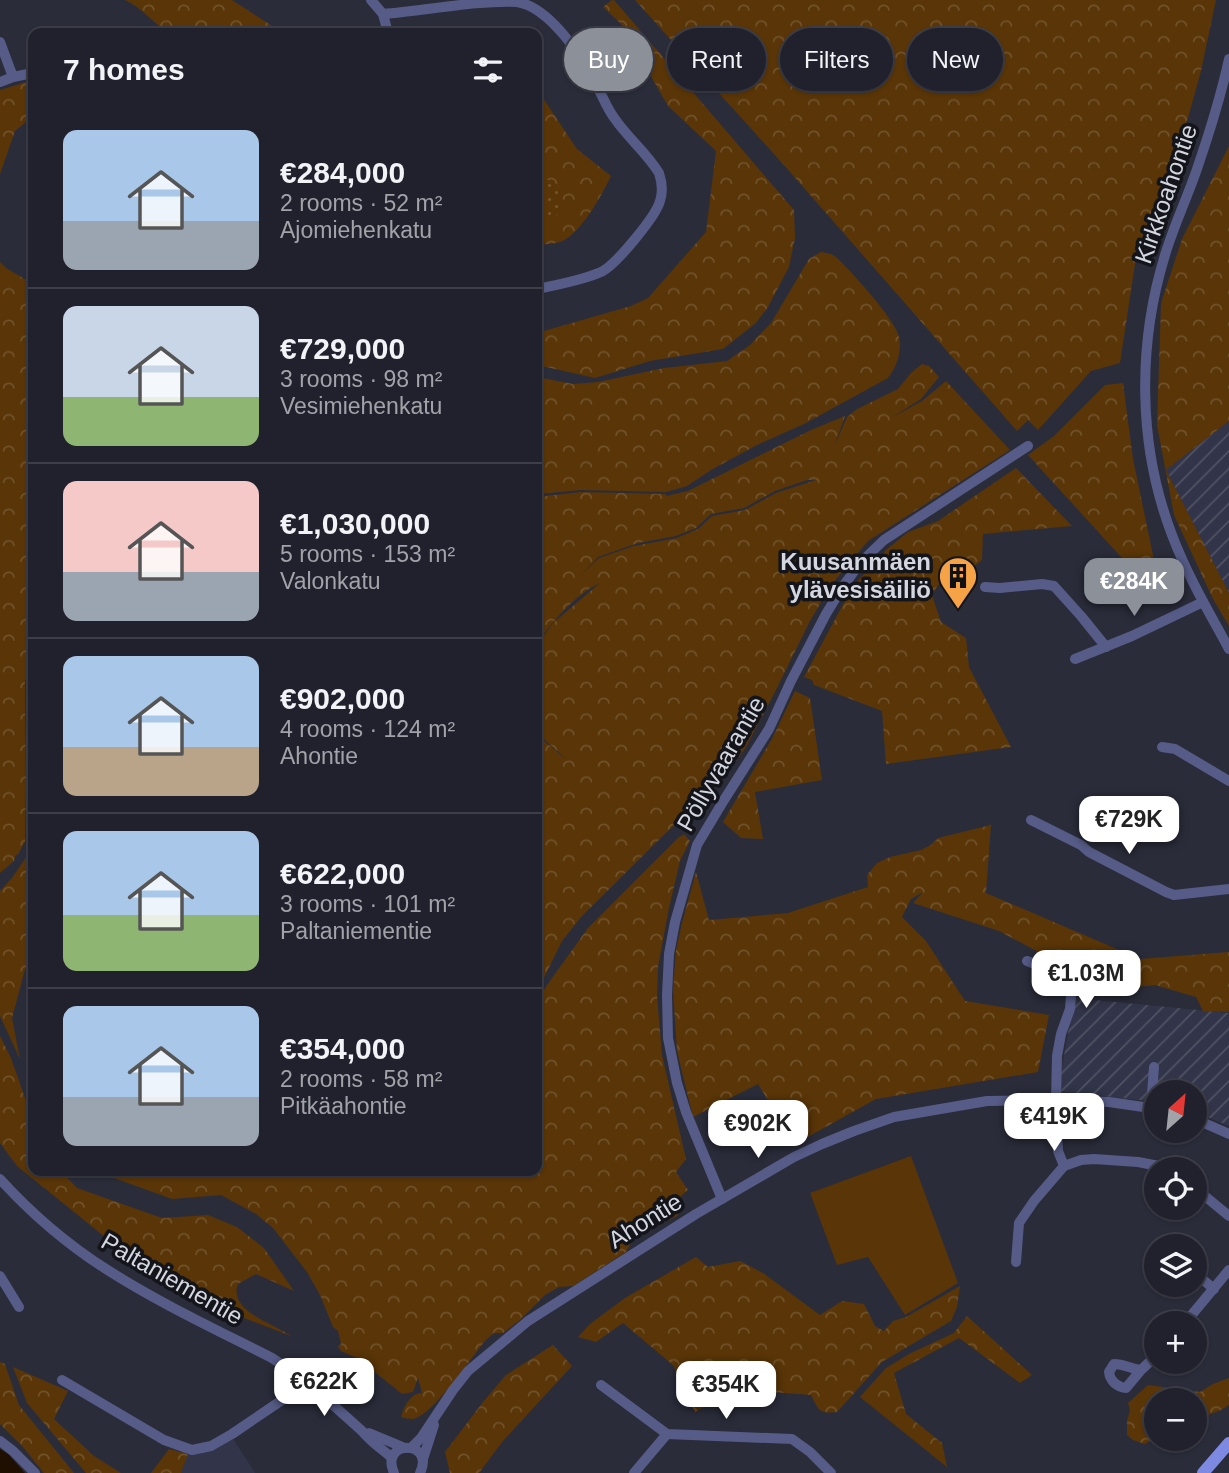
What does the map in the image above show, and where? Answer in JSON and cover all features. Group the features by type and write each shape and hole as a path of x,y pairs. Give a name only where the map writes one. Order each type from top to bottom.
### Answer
{"main road":[{"path":"1203,1473 1229,1443"}],"street":[{"path":"371,0 383,14 387,28"},
{"path":"383,14 495,2 518,2 532,7 547,18 567,40 590,74 614,118 659,173 662,182 661,200 612,265 600,272 542,288"},
{"path":"0,42 13,77"},
{"name":"Kirkkoahontie","path":"1229,59 1198,166 1164,257 1152,308 1144,381 1145,411 1160,502 1180,553 1229,649"},
{"path":"0,82 28,74"},
{"name":"Pöllyvaarantie","path":"722,1199 686,1112 668,1038 669,954 696,845 769,729 826,614 859,564 884,540 1028,446"},
{"path":"985,587 1042,584 1054,586 1106,647"},
{"path":"1075,659 1132,636 1203,602"},
{"path":"1162,747 1175,749 1229,781"},
{"path":"1031,820 1166,892 1182,895 1229,890"},
{"path":"1027,961 1053,971 1069,988 1071,995 1070,1009 1061,1034 1056,1100"},
{"path":"1154,1067 1154,1080"},
{"name":"Ahontie","path":"392,1467 397,1451 408,1448 421,1438 468,1371 528,1321 794,1157 894,1117 987,1101 1056,1100 1144,1107"},
{"path":"1208,1125 1229,1134"},
{"path":"1057,1132 1058,1151 1064,1166"},
{"path":"1016,1262 1019,1223 1064,1166 1094,1159 1144,1163"},
{"name":"Paltaniementie","path":"2,1185 55,1232 105,1269 272,1359 306,1382 382,1448 392,1467"},
{"path":"1207,1198 1229,1216"},
{"path":"1195,1311 1229,1270"},
{"path":"0,1276 19,1307"},
{"path":"1207,1283 1214,1289"},
{"path":"1141,1370 1144,1367"},
{"path":"62,1381 164,1440 192,1450 211,1446 232,1434 306,1382"},
{"path":"601,1385 667,1434 792,1439 831,1473"},
{"name":"Ahontie","path":"423,1468 438,1412"},
{"name":"Paltaniementie","path":"362,1431 408,1448"},
{"path":"634,1473 667,1434"},
{"path":"0,1441 35,1473"},
{"path":"408,1448 420,1454 423,1468"}],"shaded area":[{"path":"1229,421 1229,593 1166,470"},
{"path":"1074,998 1229,1013 1229,1126 1208,1117 1208,1080 1144,1080 1144,1101 1058,1091"},
{"path":"232,1437 255,1473 181,1473 188,1454"},
{"path":"0,1449 8,1454 25,1473 0,1473"}],"green space":[{"path":"125,0 232,0 275,28 162,28"},
{"path":"612,0 638,28 623,28 603,7"},
{"path":"635,0 1216,0 1201,71 1180,147 1135,264 1120,363 1091,371 1038,430 1028,420 1017,431 717,91 766,91 766,28 667,28 667,35"},
{"path":"653,46 667,62 667,91 692,91 794,210 795,238 789,267 768,307 756,323 723,349 650,361 595,378 542,366 542,332 631,306 648,298 706,232 716,151 668,106 653,80"},
{"path":"28,82 28,120 15,131 0,174 0,90"},
{"path":"542,96 577,149 611,176 583,223 560,242 542,244"},
{"path":"1229,146 1229,421 1166,470 1229,593 1229,626 1213,599 1174,515 1157,425 1161,303 1182,239"},
{"path":"542,178 552,182 557,189 562,204 556,216 542,217"},
{"path":"821,252 836,257 890,319 900,343 896,364 888,378 804,424 757,445 687,486 666,492 581,490 542,494 542,378 573,384 598,382 664,368 727,361 750,345 771,323 809,259"},
{"path":"0,262 28,281 28,676 25,681 25,842 14,861 0,873"},
{"path":"922,364 929,366 939,377 921,399 891,418 922,401 946,381 1010,450 868,541 832,584 810,621 746,747 718,786 714,775 717,787 693,822 679,822 671,828 582,916 562,941 542,982 542,739 573,765 542,737 542,638 553,623 600,583 574,601 558,617 550,626 542,636 542,496 581,492 666,496 688,491 845,416 834,447 847,417 857,409 898,389","holes":["807,480 816,480 776,493 745,510 712,516 698,529 677,538 634,546 599,558 580,576 598,557 638,543 676,536 696,528 711,514 744,508 775,491"]},
{"path":"1123,383 1133,459 1163,603 1028,455 1054,436 1105,385"},
{"path":"1016,468 1072,526 983,534 982,560 938,585 932,595 941,622 966,638 969,667 1011,747 886,764 882,711 814,685 812,680 804,677 853,586 886,550 908,532 938,521"},
{"path":"795,691 810,698 822,780 755,792 763,839 741,838 723,822 773,737"},
{"path":"991,825 986,893 1140,959 1229,952 1229,1012 1203,1011 1196,997 1155,985 1109,990 999,931 913,903 923,892 911,899 902,917 926,941 965,1001 1049,1015 1038,1072 876,1099 795,1144 758,1084 693,1117 677,1051 673,990 676,950 696,872 709,920 788,913 868,887 867,875 877,863 890,857 921,850 938,838"},
{"path":"684,834 690,841 680,861 669,908 658,967 657,996 662,1055 686,1159 676,1172 688,1190 672,1204 679,1201 682,1210 677,1216 641,1234 626,1252 573,1286 559,1287 545,1295 503,1333 494,1333 440,1397 421,1415 413,1419 401,1417 411,1398 422,1393 418,1378 413,1392 402,1394 359,1359 341,1351 338,1347 341,1344 338,1331 333,1327 307,1272 273,1228 256,1214 221,1195 172,1199 109,1176 542,1176 542,994 588,928"},
{"path":"28,854 28,959 12,1018 20,1059 0,1016 0,891"},
{"path":"0,1036 11,1058 28,1107 28,1175 17,1166 0,1143"},
{"path":"911,1156 958,1283 905,1315 868,1257 837,1265 810,1193"},
{"path":"29,1176 66,1176 77,1188 162,1218 208,1215 237,1227 264,1248 294,1291 256,1274 238,1284 240,1302 254,1315 291,1336 223,1310 172,1284 121,1250"},
{"path":"696,1257 708,1267 740,1261 763,1273 820,1315 842,1301 864,1304 875,1326 884,1331 893,1321 906,1317 960,1286 957,1307 951,1321 882,1362 837,1412 820,1410 811,1395 718,1388 708,1405 695,1412 679,1385 674,1366 623,1323 596,1342 578,1337 590,1324 625,1298"},
{"path":"967,1316 1032,1375 1020,1383 959,1338 894,1373 906,1414 942,1443 947,1467 860,1397 886,1368 954,1333"},
{"path":"553,1345 572,1366 503,1441 479,1473 450,1473 445,1452 483,1402 506,1375"},
{"path":"0,1362 5,1364 19,1405 74,1473 44,1473 0,1424"},
{"path":"13,1367 68,1391 54,1419 94,1456 121,1473 86,1473 27,1403"},
{"path":"1229,1378 1229,1405 1207,1415 1206,1388"},
{"path":"1148,1385 1170,1388 1145,1388"},
{"path":"1144,1389 1144,1444 1127,1435 1130,1410 1128,1403"},
{"path":"169,1449 188,1454 181,1473 151,1473"}],"place":[{"name":"Kuusanmäen ylävesisäiliö","path":"958,610"}]}
